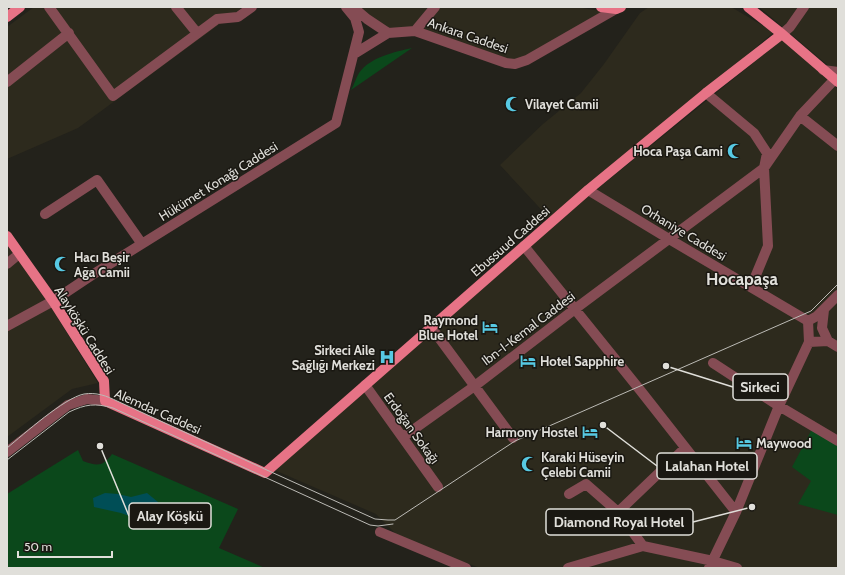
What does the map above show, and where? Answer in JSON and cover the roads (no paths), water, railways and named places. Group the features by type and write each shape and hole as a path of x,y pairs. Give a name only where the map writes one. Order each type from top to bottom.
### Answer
{"main road":[{"path":"7,17 20,7"},
{"path":"601,7 618,8"},
{"path":"748,7 823,70 837,78"},
{"name":"Ebussuud Caddesi","path":"262,471 265,473 270,469 588,190 706,93 782,34"},
{"name":"Alayköşkü Caddesi","path":"7,236 53,301 104,381 105,401"},
{"name":"Alemdar Caddesi","path":"105,401 262,471"}],"street":[{"path":"49,7 113,96 216,19 238,16 252,7"},
{"path":"176,7 198,33"},
{"path":"346,7 355,18 359,32 354,54"},
{"path":"353,7 367,19 388,33"},
{"path":"415,31 435,7"},
{"path":"782,34 790,27 804,7"},
{"name":"Ankara Caddesi","path":"354,54 388,33 415,31 506,63 515,64 527,60 618,8"},
{"path":"7,82 69,33"},
{"name":"Hükümet Konağı Caddesi","path":"7,326 53,301 336,123 354,54"},
{"name":"Ibn-I-Kemal Caddesi","path":"403,437 476,385 764,168 800,116 837,78"},
{"path":"706,93 754,133 767,153 764,168 768,246 752,287"},
{"path":"800,116 838,146"},
{"path":"45,214 97,180 142,244"},
{"name":"Orhaniye Caddesi","path":"588,190 808,321"},
{"path":"524,246 634,382 736,512"},
{"path":"7,264 19,254"},
{"path":"711,564 736,512 779,406 809,342 808,321 818,316 838,295"},
{"path":"824,310 822,328 828,341"},
{"path":"431,327 476,385 513,438"},
{"path":"809,342 828,341 838,347"},
{"path":"713,363 779,406 838,441"},
{"name":"Erdoğan Sokağı","path":"365,385 438,487"},
{"name":"Alemdar Caddesi","path":"7,452 68,405 87,399 105,401"},
{"path":"618,512 685,448"},
{"path":"569,494 586,484 618,512 643,546"},
{"path":"380,532 466,568"},
{"path":"568,568 643,546 711,564 737,568"}],"water":[{"path":"105,493 131,497 147,493 158,502 158,517 151,524 121,513 94,507 93,498"}],"tram line":[{"path":"7,448 44,417 66,402 84,394 97,394 113,399 375,519 395,520 515,441 811,311 838,284"},
{"path":"7,460 69,412 81,407 101,405 113,408 370,525 378,526 393,524"}],"place":[{"name":"Vilayet Camii","path":"513,104"},
{"name":"Hoca Paşa Cami","path":"735,151"},
{"name":"Hacı Beşir Ağa Camii","path":"62,264"},
{"name":"Raymond Blue Hotel","path":"490,327"},
{"name":"Sirkeci Aile Sağlığı Merkezi","path":"387,357"},
{"name":"Hotel Sapphire","path":"528,361"},
{"name":"Sirkeci","path":"666,366"},
{"name":"Lalahan Hotel","path":"603,425"},
{"name":"Harmony Hostel","path":"590,432"},
{"name":"Maywood","path":"744,443"},
{"name":"Alay Köşkü","path":"100,446"},
{"name":"Karaki Hüseyin Çelebi Camii","path":"529,464"},
{"name":"Diamond Royal Hotel","path":"752,507"}],"district":[{"name":"Hocapaşa","path":"742,279"}]}
